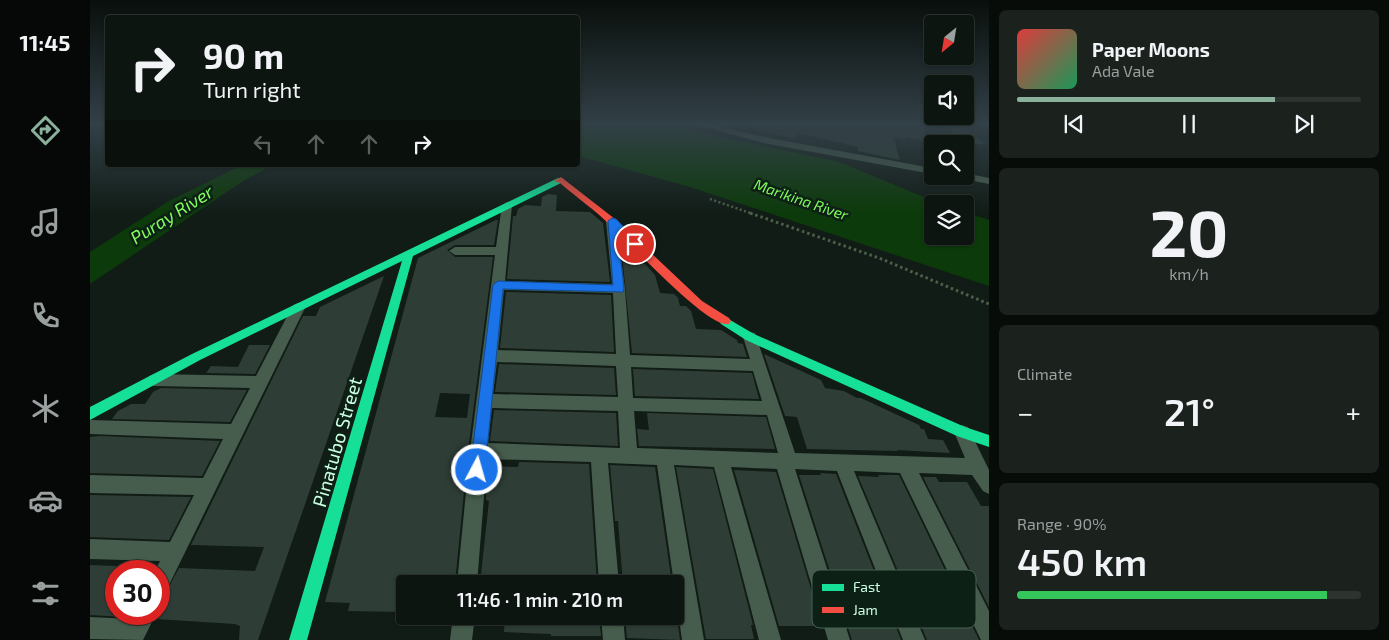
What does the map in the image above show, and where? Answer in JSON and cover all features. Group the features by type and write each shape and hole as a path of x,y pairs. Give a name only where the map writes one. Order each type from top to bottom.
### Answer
{"street":[{"path":"839,154 924,170"},
{"path":"974,178 989,181"},
{"path":"91,418 154,380 409,253 561,180 612,221 698,304 750,337 962,432 989,441"},
{"path":"468,575 479,451 507,205"},
{"path":"612,221 619,289 629,456"},
{"path":"455,250 502,251"},
{"name":"Pinatubo Street","path":"298,640 409,253"},
{"path":"498,285 619,289"},
{"path":"170,561 298,308"},
{"path":"750,337 773,408 786,460 818,570"},
{"path":"490,356 759,365"},
{"path":"154,380 261,382"},
{"path":"485,401 773,408"},
{"path":"91,418 235,432"},
{"path":"962,432 977,467 989,485"},
{"path":"479,451 977,467"},
{"path":"599,455 608,575"},
{"path":"664,457 693,640"},
{"path":"720,458 770,640"},
{"path":"842,462 886,570"},
{"path":"905,464 957,570"},
{"path":"90,484 207,487"},
{"path":"90,549 174,552"},
{"path":"976,608 989,634"},
{"path":"461,640 463,625"},
{"path":"613,625 614,640"},
{"path":"90,628 138,628"},
{"path":"835,628 839,640"},
{"path":"909,628 914,640"}],"path":[{"path":"710,199 879,258 989,304"}],"water":[{"name":"Marikina River","path":"580,154 800,154 839,162 924,197 924,245 974,245 974,215 989,220 989,286 687,186 580,157"},
{"name":"Puray River","path":"238,167 268,167 243,181 90,284 90,252 169,201"}],"building":[{"path":"871,154 898,154 900,160"},
{"path":"548,194 557,195 556,211 590,212 603,223 610,282 507,279 513,216 516,216 518,209 525,205 541,206 542,197"},
{"path":"498,220 494,245 455,245 447,250 455,257 493,257 468,451 456,575 396,575 396,612 348,611 350,603 325,602 418,258","holes":["440,393 470,394 467,418 435,417"]},
{"path":"622,254 633,254 635,264 645,264 655,275 660,293 674,294 678,298 680,306 686,306 691,311 696,329 721,330 737,340 738,343 743,344 747,357 632,353"},
{"path":"384,276 258,640 239,640 240,626 235,624 170,620 170,585 179,568 255,571 264,547 191,545 303,316 316,316 320,307"},
{"path":"506,292 611,295 614,352 500,348"},
{"path":"249,345 270,345 255,374 206,373 211,366 238,367"},
{"path":"764,354 821,380 825,388 844,391 919,425 921,429 924,429 928,439 943,440 950,453 897,450 807,449 797,417 785,416"},
{"path":"499,364 614,368 616,395 495,392"},
{"path":"633,369 752,373 759,399 635,396"},
{"path":"161,388 247,390 230,422 112,419 118,411 131,404 145,404 153,392"},
{"path":"494,410 616,413 618,446 490,441"},
{"path":"647,413 766,417 775,449 639,446 637,429 649,430"},
{"path":"90,437 220,441 202,476 90,473"},
{"path":"519,462 589,464 596,575 481,575 489,501 486,500 488,466 518,467"},
{"path":"610,465 655,467 671,575 622,575 618,521 615,521"},
{"path":"676,467 713,469 753,625 751,625 754,639 706,639"},
{"path":"734,470 776,472 812,593 812,626 779,626"},
{"path":"820,473 836,474 874,570 830,570 799,475 821,475"},
{"path":"878,475 899,475 945,570 898,570 858,476 879,477"},
{"path":"923,477 936,477 939,482 967,482 981,506 989,506 989,607 976,581 976,570 970,570"},
{"path":"90,495 191,497 169,540 90,537"},
{"path":"90,565 105,566 105,616 90,615"},
{"path":"504,625 600,625 601,636 551,636 551,634 504,632"},
{"path":"626,625 678,625 680,640 627,638"},
{"path":"848,628 896,628 901,640 852,640"},
{"path":"922,628 973,628 979,640 927,640"}],"traffic: fast":[{"path":"90,414 196,357 558,181"},
{"path":"298,640 409,253"},
{"path":"725,321 750,337 962,432 989,441"}],"traffic: jam":[{"path":"558,181 561,180 612,221 698,304 725,321"}],"route":[{"path":"477,470 498,285 619,289 612,221 635,244"}]}
